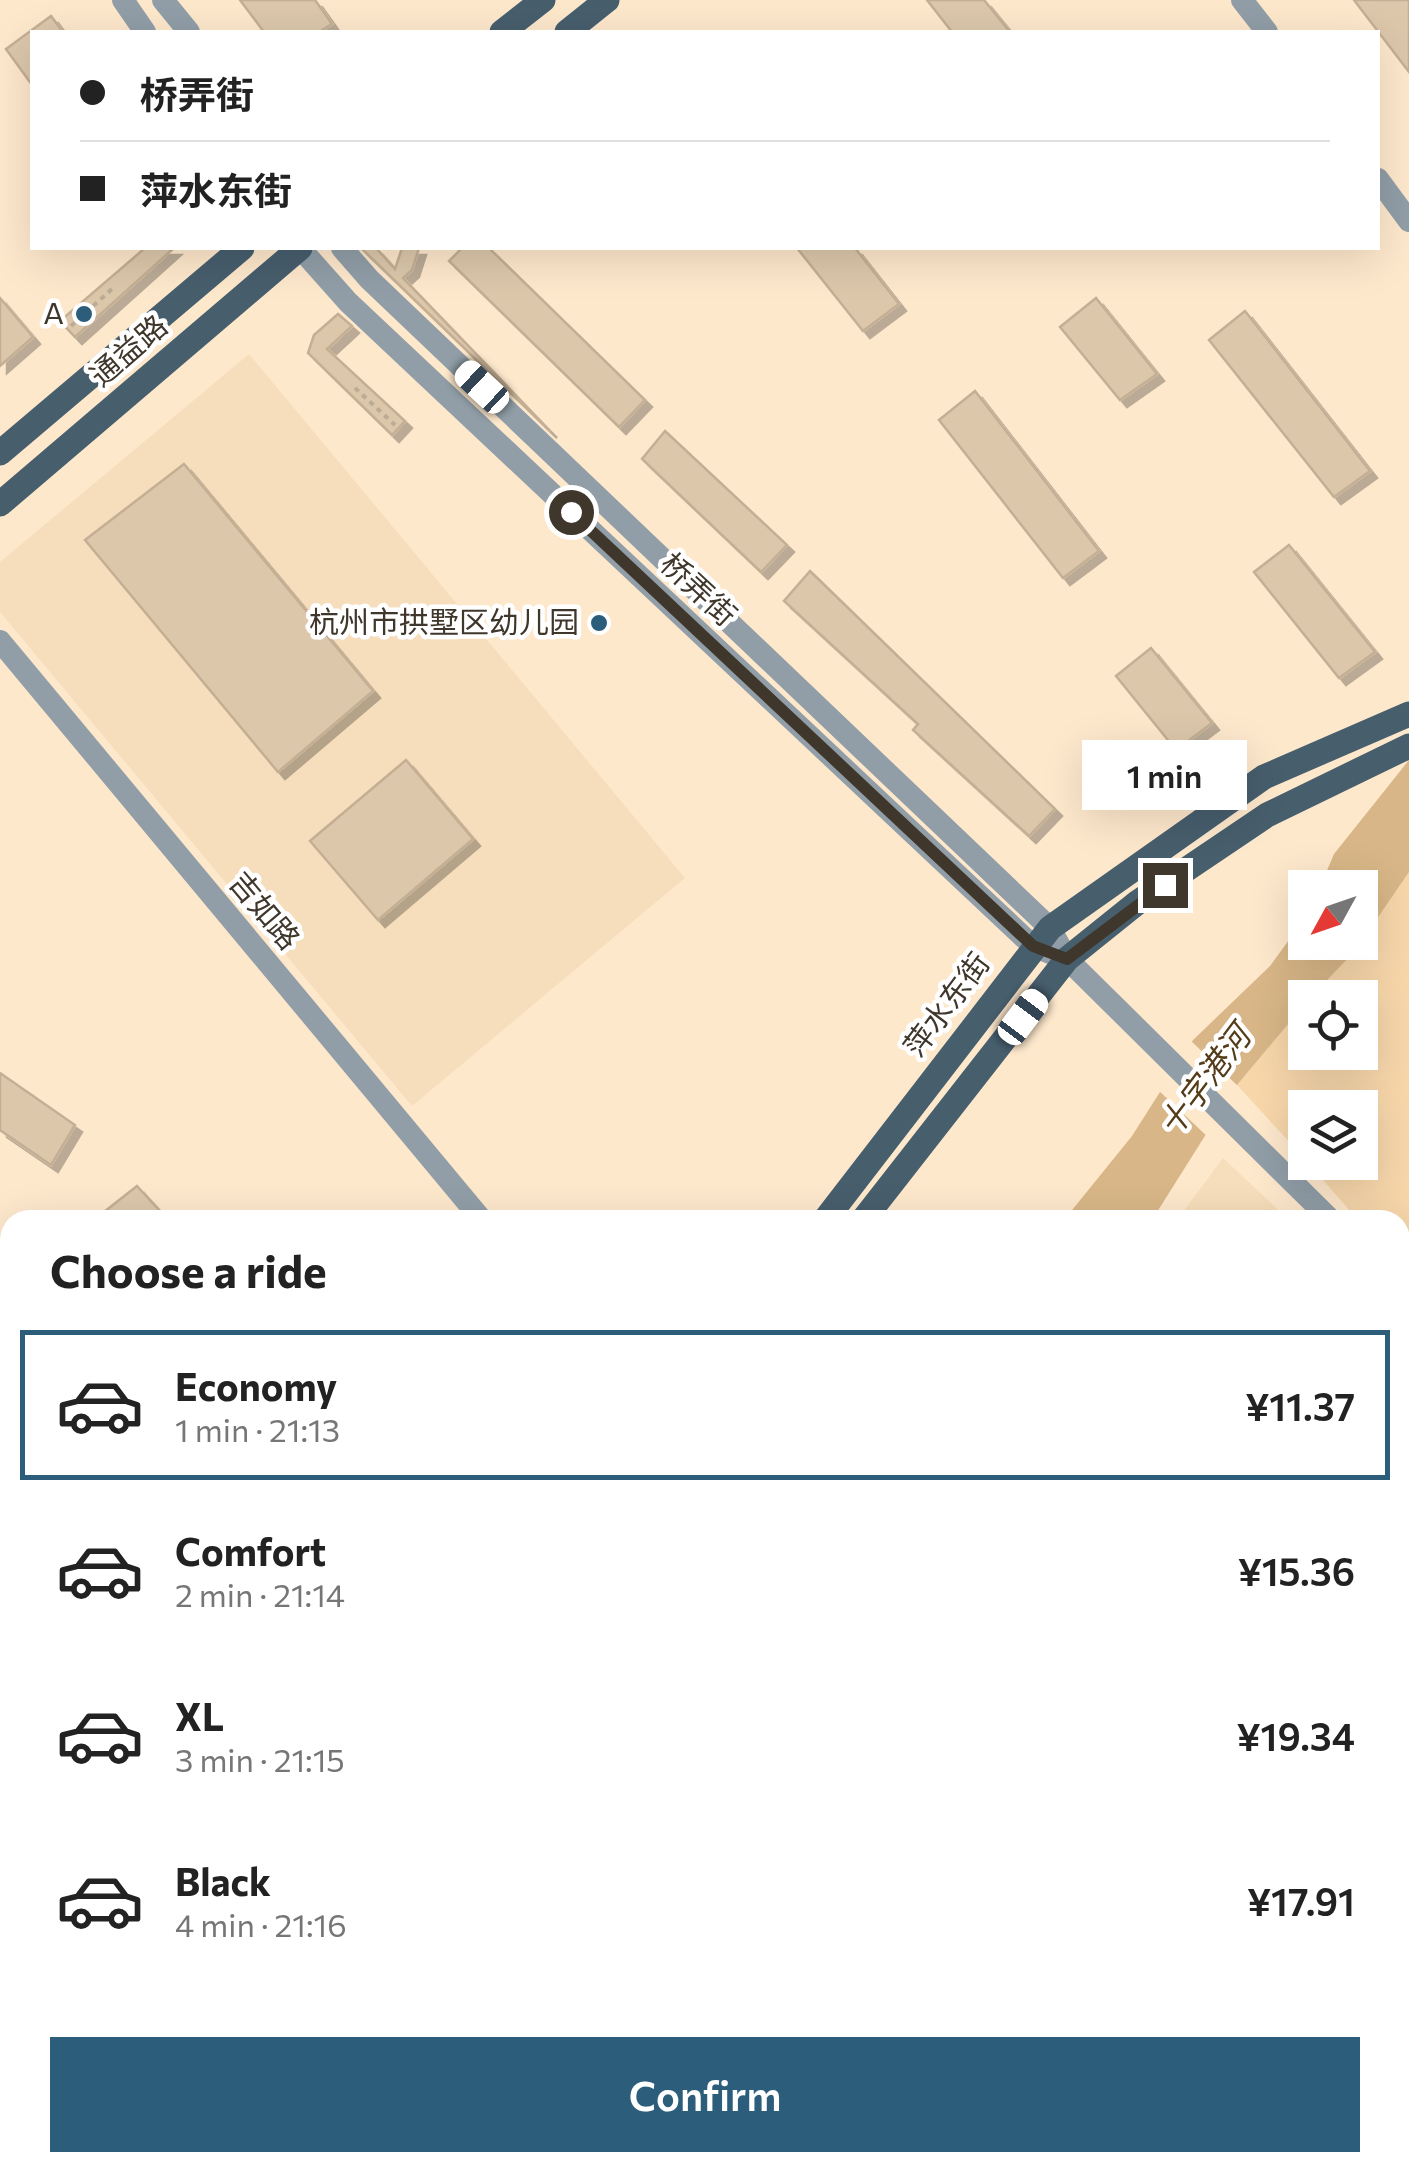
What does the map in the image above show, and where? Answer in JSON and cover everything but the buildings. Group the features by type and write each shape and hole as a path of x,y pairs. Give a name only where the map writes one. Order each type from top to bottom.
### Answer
{"main road":[{"path":"505,30 543,0"},
{"path":"569,30 607,0"},
{"name":"通益路","path":"0,453 240,250"},
{"name":"通益路","path":"0,504 298,250"},
{"name":"萍水东街","path":"834,1210 1042,937 1264,776 1409,714"},
{"path":"871,1210 1067,959 1138,902 1267,815 1409,746"}],"street":[{"path":"123,0 145,30"},
{"path":"164,0 187,30"},
{"path":"1242,0 1264,30"},
{"path":"1380,182 1409,221"},
{"name":"桥弄街","path":"302,250 348,302 1067,959 1322,1210"},
{"name":"桥弄街","path":"344,250 1042,937"},
{"name":"吉如路","path":"0,641 474,1210"}],"path":[{"path":"71,326 114,288"},
{"path":"355,388 394,425"}],"shaded area":[{"path":"249,354 685,878 412,1106 0,612 0,562"},
{"path":"1409,872 1409,1210 1349,1210 1323,1180 1378,1180 1378,1090 1288,1090 1288,1140 1237,1085 1288,1024 1288,1070 1378,1070 1378,980 1327,980 1346,960 1378,960 1378,917"},
{"path":"1223,1158 1278,1210 1184,1210"}],"water":[{"path":"1409,760 1409,872 1378,917 1378,870 1327,870 1334,854"},
{"name":"十字港河","path":"1288,941 1288,960 1346,960 1327,980 1288,980 1288,1024 1237,1085 1158,1210 1072,1210 1132,1136 1193,1040 1270,966"}],"pier":[{"path":"1188,1038 1240,1088 1210,1139 1157,1089"}],"place":[{"name":"A","path":"84,314"},
{"name":"杭州市拱墅区幼儿园","path":"599,623"}],"route":[{"path":"571,512 1033,946 1067,959 1165,885"}]}
